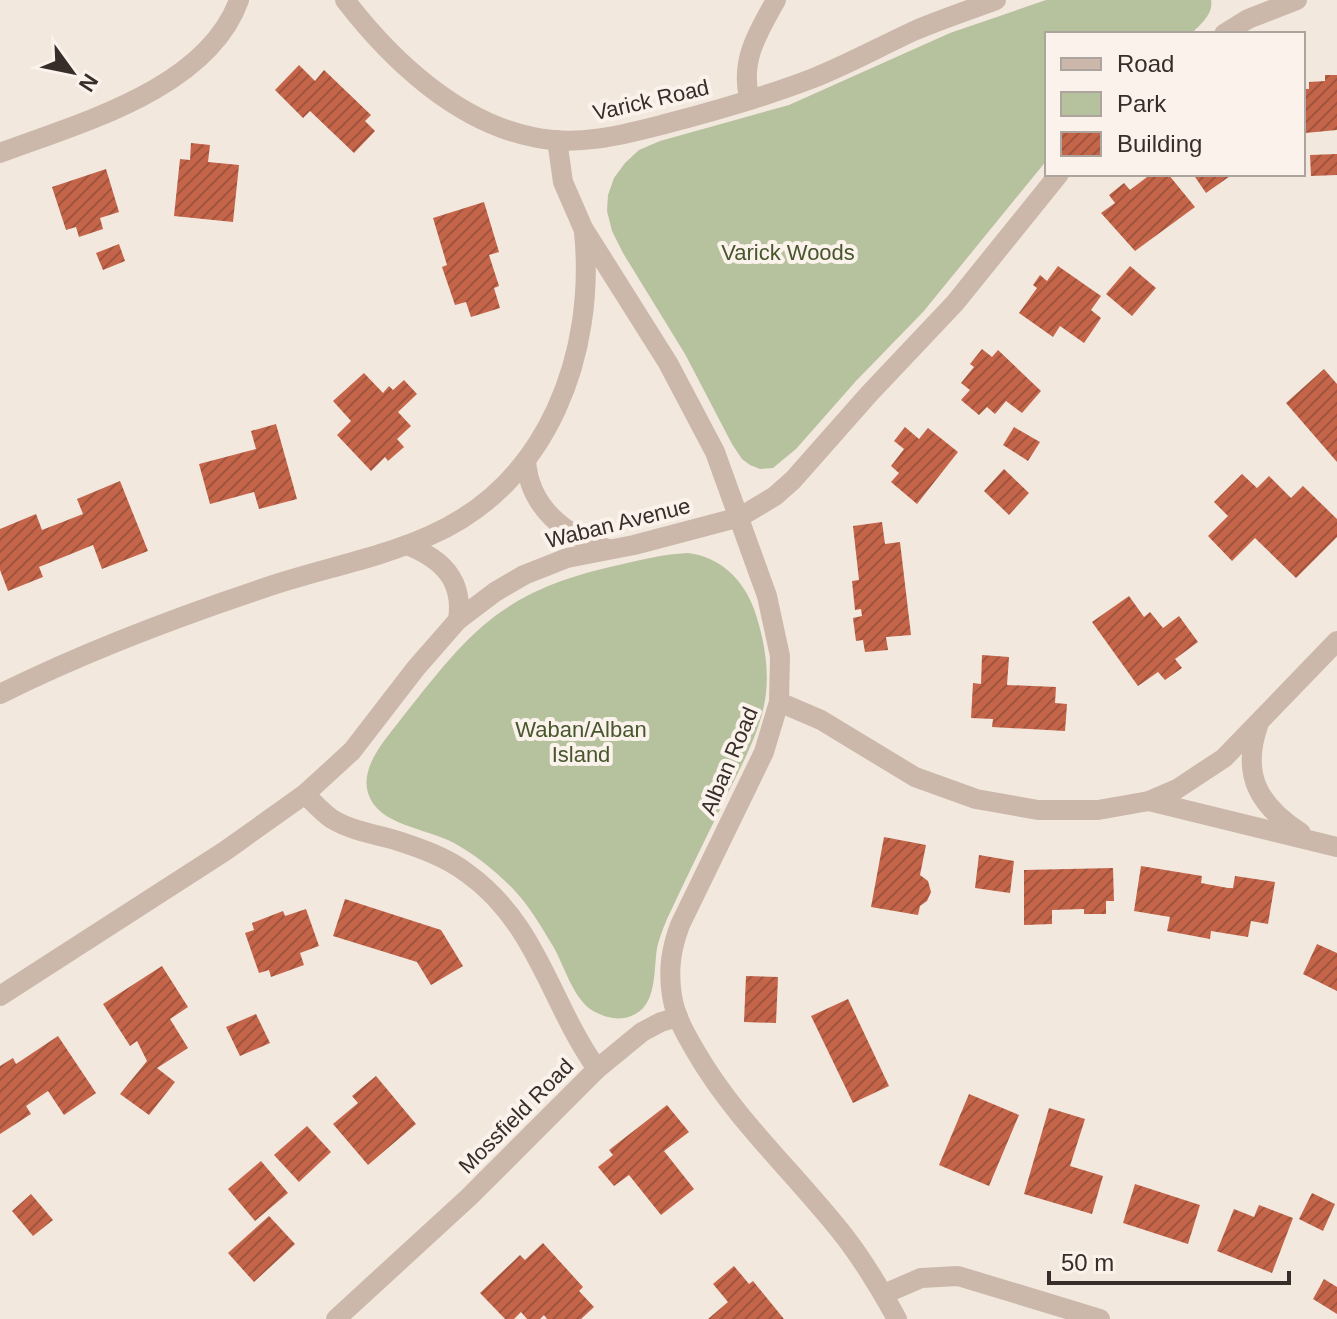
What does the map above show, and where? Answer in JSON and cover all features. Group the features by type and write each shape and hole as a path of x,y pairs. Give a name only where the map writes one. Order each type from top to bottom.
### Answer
{"street":[{"path":"0,153 109,112 150,93 173,78 210,45 225,27 239,0"},
{"name":"Varick Road","path":"345,0 381,42 409,68 465,110 511,131 557,140 609,137 750,100 815,77 925,27 996,0"},
{"path":"750,100 746,87 747,57 776,0"},
{"path":"1227,32 1248,19 1297,0"},
{"name":"Alban Road","path":"557,140 563,182 583,228 648,330 697,416 727,481 775,630 780,656 779,702 764,752 672,947 669,968 672,998 694,1048 719,1088 772,1155 845,1237 884,1294 897,1319"},
{"name":"Waban Avenue","path":"0,996 225,851 305,794 352,751 416,668 458,620 481,601 524,575 567,558 740,517 775,496 810,462 845,420 955,303 1057,176"},
{"path":"0,694 67,663 178,619 298,576 407,545 446,528 481,506 501,489 526,460 552,420 572,373 586,297 583,228"},
{"path":"526,460 530,482 546,511 571,535 608,549"},
{"path":"407,545 437,561 452,579 460,598 458,620"},
{"path":"779,702 821,720 915,777 976,799 1038,810 1125,807 1177,789 1224,758 1337,641"},
{"path":"1259,722 1251,753 1254,785 1275,813 1310,838"},
{"name":"Mossfield Road","path":"305,794 331,818 346,826 443,858 487,888 505,908 537,956 575,1034 597,1069 458,1207 336,1319"},
{"path":"1149,801 1337,847"},
{"path":"597,1069 642,1032 678,1017"},
{"path":"884,1294 921,1278 958,1276 1100,1319"}],"green space":[{"name":"Varick Woods","path":"1046,0 1211,0 1206,19 1193,32 1045,32 1045,162 923,312 796,449 773,468 760,469 750,465 732,444 685,354 612,231 607,211 614,178 639,150 660,141 789,105 950,33"},
{"name":"Waban/Alban Island","path":"688,553 720,565 744,588 758,620 763,643 767,677 765,700 749,750 663,930 648,1000 635,1014 611,1018 590,1009 578,996 540,925 508,884 454,843 382,813 368,793 368,773 382,744 425,689 489,620 540,590 572,577 649,558"}],"building":[{"path":"299,65 315,81 324,70 371,115 365,121 375,131 354,153 310,111 303,118 275,90"},
{"path":"1325,75 1337,75 1337,130 1305,133 1305,89 1309,89 1309,82 1325,81"},
{"path":"191,143 210,145 208,162 239,165 233,222 174,216 180,159 190,160"},
{"path":"1337,154 1337,175 1311,176 1310,155"},
{"path":"106,169 119,212 100,218 103,229 79,237 76,227 66,230 52,187"},
{"path":"1148,176 1170,176 1195,207 1135,251 1101,213 1115,203 1109,195 1124,183 1130,190"},
{"path":"1194,176 1230,176 1206,193"},
{"path":"484,202 499,252 489,255 499,286 494,288 500,308 471,317 466,302 455,305 442,267 447,265 433,218"},
{"path":"119,244 125,261 103,270 96,253"},
{"path":"1058,266 1101,296 1091,310 1101,318 1084,343 1060,326 1053,337 1019,313 1037,288 1033,285 1040,275 1047,281"},
{"path":"1130,266 1156,288 1132,316 1106,294"},
{"path":"982,349 992,357 998,350 1041,391 1022,413 1006,401 995,414 987,407 979,415 961,400 970,390 961,383 974,367 970,364"},
{"path":"1324,369 1337,384 1337,462 1286,403"},
{"path":"364,373 383,393 389,386 393,390 404,380 417,394 398,412 411,426 397,439 404,447 388,461 385,457 371,471 337,435 351,421 333,401"},
{"path":"276,424 297,499 259,509 254,492 210,504 199,464 256,449 251,431"},
{"path":"905,427 919,439 928,428 958,452 917,504 891,482 899,473 891,466 904,449 894,441"},
{"path":"1014,427 1040,442 1028,461 1003,445"},
{"path":"1004,469 1029,493 1009,515 984,491"},
{"path":"1242,474 1257,488 1269,476 1291,498 1303,486 1337,519 1337,537 1296,578 1255,538 1232,561 1208,536 1228,516 1214,502"},
{"path":"120,481 148,551 102,569 93,545 39,567 43,577 8,591 0,570 0,529 36,514 42,530 83,514 77,499"},
{"path":"882,522 885,544 900,542 911,635 886,637 888,650 865,652 863,640 856,641 853,618 862,616 861,609 855,610 852,581 859,580 853,526"},
{"path":"1129,596 1144,617 1150,612 1163,628 1179,616 1198,642 1175,659 1182,668 1165,680 1158,672 1138,686 1092,622"},
{"path":"982,655 1009,657 1007,685 1056,687 1055,703 1067,704 1065,731 992,727 993,719 971,718 973,683 981,684"},
{"path":"884,837 926,845 920,875 928,881 931,892 927,901 920,906 918,915 871,907"},
{"path":"979,855 1014,861 1010,893 975,888"},
{"path":"1141,866 1202,876 1201,883 1228,888 1233,888 1235,876 1275,882 1268,924 1251,921 1248,937 1211,931 1210,939 1167,931 1170,917 1134,911"},
{"path":"1113,868 1114,901 1106,901 1106,914 1084,914 1084,909 1052,910 1052,924 1024,925 1024,870"},
{"path":"345,899 441,930 463,966 431,985 417,962 333,936"},
{"path":"306,909 319,946 300,953 304,965 271,977 269,970 259,973 245,933 254,930 252,923 283,911 285,916"},
{"path":"1317,944 1337,953 1337,991 1303,974"},
{"path":"162,966 188,1007 170,1019 188,1048 157,1068 175,1082 149,1115 120,1094 147,1061 137,1041 130,1046 103,1004"},
{"path":"746,976 778,977 776,1023 744,1022"},
{"path":"848,999 889,1086 853,1103 811,1016"},
{"path":"256,1014 270,1043 240,1056 226,1027"},
{"path":"58,1036 96,1093 64,1115 48,1091 26,1106 31,1114 0,1134 0,1066 13,1058 16,1064"},
{"path":"376,1076 416,1124 368,1165 333,1124 358,1103 352,1096"},
{"path":"969,1094 1019,1115 989,1186 939,1165"},
{"path":"667,1105 689,1132 664,1151 694,1189 661,1215 629,1175 614,1186 598,1167 613,1155 609,1150"},
{"path":"1049,1108 1085,1119 1070,1166 1103,1176 1092,1214 1024,1194"},
{"path":"307,1126 331,1152 299,1182 274,1155"},
{"path":"261,1161 288,1193 255,1221 228,1189"},
{"path":"1135,1184 1200,1205 1188,1244 1123,1223"},
{"path":"1312,1193 1335,1204 1323,1231 1299,1219"},
{"path":"31,1194 53,1220 33,1236 12,1211"},
{"path":"1259,1205 1293,1218 1272,1273 1217,1251 1234,1209 1254,1217"},
{"path":"269,1216 295,1244 254,1282 228,1253"},
{"path":"543,1243 583,1287 579,1291 594,1307 581,1319 547,1319 544,1315 540,1319 527,1319 521,1312 514,1319 505,1319 480,1293 520,1255 525,1260"},
{"path":"734,1266 749,1284 753,1281 784,1319 708,1319 728,1302 713,1284"},
{"path":"1324,1279 1337,1287 1337,1314 1313,1299"}]}
